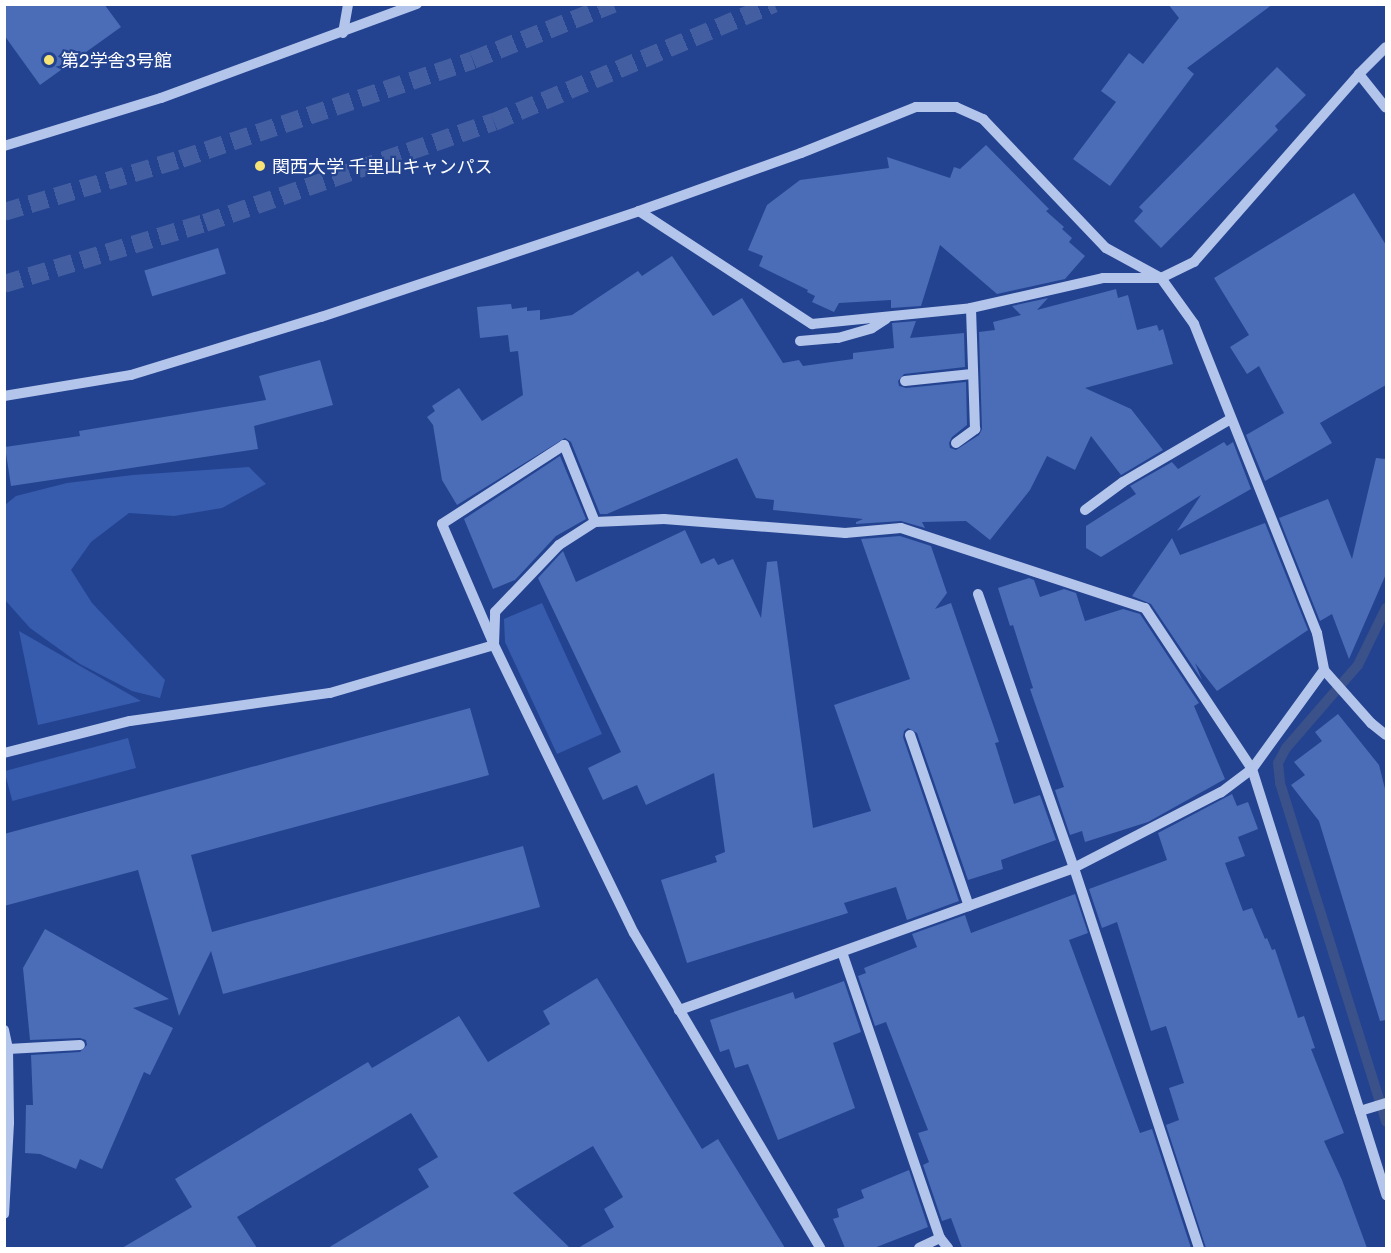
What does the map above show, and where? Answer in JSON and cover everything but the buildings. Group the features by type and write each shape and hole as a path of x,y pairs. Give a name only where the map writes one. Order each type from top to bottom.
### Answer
{"street":[{"path":"343,33 348,4"},
{"path":"4,146 161,98 417,4"},
{"path":"639,211 812,324 971,308 1103,278 1161,278 1194,262 1359,74 1386,47"},
{"path":"1359,74 1386,108"},
{"path":"4,396 131,375 321,316 639,211 801,153 916,107 956,107 983,119 1106,248 1161,278 1194,324 1317,633 1324,670 1334,678 1371,723 1386,735"},
{"path":"956,443 975,429 971,308"},
{"path":"800,341 838,338 872,328 887,318"},
{"path":"905,381 972,374"},
{"path":"1085,510 1123,482 1232,418"},
{"path":"595,522 564,445 442,524 494,645 634,933 820,1248"},
{"path":"494,645 495,612 559,544 595,522 664,519 845,533 901,528 1145,608 1252,769 1386,1195"},
{"path":"978,594 1074,868 1199,1248"},
{"path":"4,753 130,721 330,693 494,645"},
{"path":"679,1010 1074,868 1221,792 1252,769 1324,670"},
{"path":"910,735 969,906"},
{"path":"842,952 940,1238 948,1248"},
{"path":"4,1030 8,1049 9,1123 4,1214"},
{"path":"8,1049 80,1045"},
{"path":"1360,1111 1386,1103"},
{"path":"919,1248 940,1238"}],"shaded area":[{"path":"249,467 266,484 222,508 174,516 129,513 91,542 71,570 92,603 165,680 160,698 132,691 80,664 30,628 5,600 5,505 16,496 67,483 133,475"},
{"path":"542,603 602,734 557,754 505,642 504,619"},
{"path":"19,631 141,701 38,725"},
{"path":"128,738 136,768 12,801 4,771"}],"waterway":[{"path":"1386,608 1358,665 1286,748 1278,763 1280,783 1386,1122"}],"tunnel":[{"path":"4,212 181,159 473,60 613,4"},
{"path":"4,284 205,223 494,122 774,4"}],"place":[{"name":"第2学舎3号館","path":"49,60"},
{"name":"関西大学 千里山キャンパス","path":"260,166"}]}
